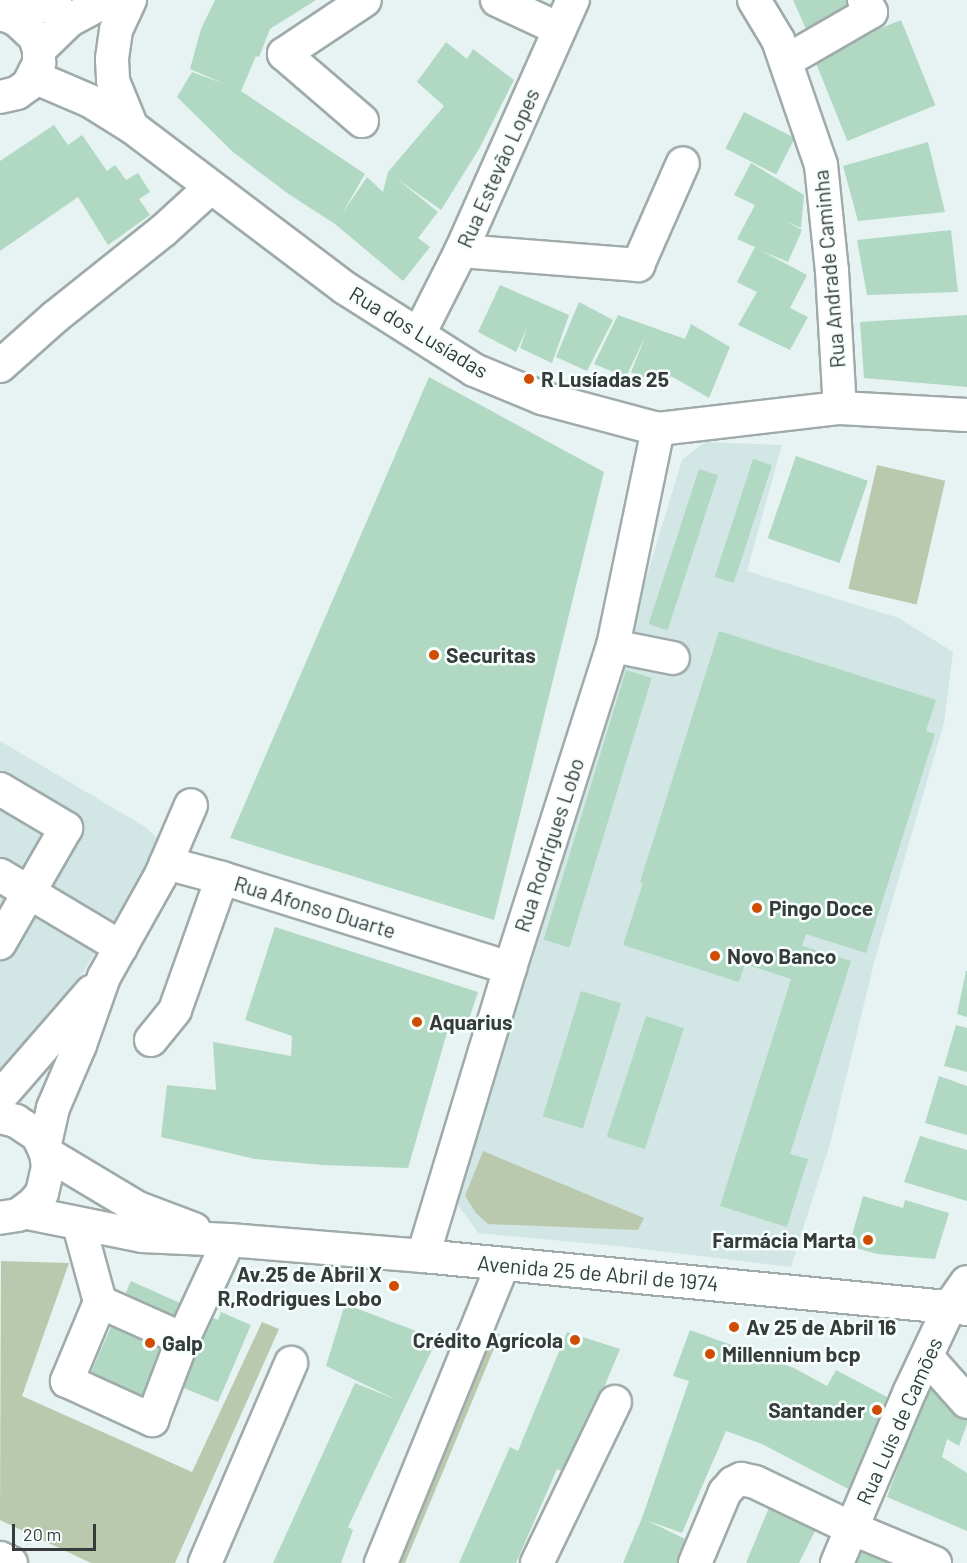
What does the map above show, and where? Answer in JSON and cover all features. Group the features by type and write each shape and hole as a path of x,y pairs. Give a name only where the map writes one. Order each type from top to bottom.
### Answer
{"street":[{"path":"2,15 55,0"},
{"path":"0,97 17,93 70,20 108,0"},
{"path":"130,0 116,30 112,59 113,81 132,127"},
{"path":"362,121 284,54 365,0"},
{"path":"497,0 559,29"},
{"name":"Rua Estevão Lopes","path":"419,334 461,251 573,0"},
{"name":"Rua Andrade Caminha","path":"754,0 778,40 821,165 832,271 840,408"},
{"path":"786,62 871,12 864,0"},
{"path":"2,15 27,27 37,64"},
{"name":"Rua dos Lusíadas","path":"37,64 132,127 345,288 474,370 542,398 658,429 840,408 967,415"},
{"path":"461,251 638,266 683,163"},
{"path":"0,366 55,316 164,230 210,188"},
{"name":"Rua Rodrigues Lobo","path":"423,1256 510,968 613,646 658,429"},
{"path":"613,646 673,658"},
{"path":"0,789 66,828 0,943"},
{"path":"0,1240 14,1215 34,1203 45,1186 48,1167 45,1151 53,1108 80,1045 104,977 166,863 191,805"},
{"path":"166,863 222,878"},
{"path":"0,875 121,947"},
{"name":"Rua Afonso Duarte","path":"151,1040 175,1010 222,878 510,968"},
{"path":"0,1097 104,977"},
{"name":"Avenida 25 de Abril de 1974","path":"0,1117 16,1120 28,1127 45,1151 138,1208 229,1240"},
{"name":"Avenida 25 de Abril de 1974","path":"14,1215 142,1236 229,1240 503,1264 961,1299"},
{"path":"80,1225 100,1302 67,1381 152,1420 183,1339 229,1240"},
{"path":"381,1563 503,1264"},
{"name":"Rua Luís de Camões","path":"837,1563 927,1357 961,1299"},
{"path":"100,1302 183,1339"},
{"path":"927,1357 967,1402"},
{"path":"205,1563 291,1363"},
{"path":"537,1563 615,1402"},
{"path":"695,1563 725,1492 733,1483 741,1479 755,1482 851,1528 935,1563"},
{"path":"0,1558 11,1563"}],"shaded area":[{"path":"705,442 782,445 747,571 899,618 953,652 944,723 874,963 830,1144 791,1267 626,1247 478,1233 456,1202 458,1169 516,1005 682,460"},
{"path":"0,741 144,826 161,841 84,971 27,1054 0,1073"}],"green space":[{"path":"877,465 945,481 917,604 848,589"},
{"path":"483,1151 644,1218 638,1230 488,1224 476,1213 465,1196"},
{"path":"1,1261 69,1263 22,1396 192,1472 262,1322 279,1329 175,1563 91,1563 0,1520"},
{"path":"459,1323 500,1334 405,1563 363,1563"}],"building":[{"path":"215,0 316,0 270,29 259,57 256,56 241,91 365,174 342,214 367,177 383,192 388,172 444,106 417,82 446,42 467,59 473,49 514,80 479,149 441,210 396,178 438,212 418,238 430,247 403,281 335,224 287,193 233,152 177,97 192,72 225,84 190,69 201,29"},
{"path":"793,0 857,0 806,29"},
{"path":"901,20 935,105 847,141 813,56"},
{"path":"744,112 795,138 776,174 725,149"},
{"path":"54,125 68,145 82,135 107,171 115,165 126,180 138,173 150,192 139,199 150,215 108,245 78,197 0,251 0,161"},
{"path":"928,142 945,212 858,221 843,166"},
{"path":"751,163 804,195 801,228 785,221 802,230 788,262 762,251 807,275 790,308 808,317 790,350 738,325 757,292 737,282 755,247 737,239 755,205 734,195"},
{"path":"951,230 958,292 867,295 857,240"},
{"path":"500,285 569,315 552,363 520,348 528,326 516,352 478,332"},
{"path":"579,302 613,320 587,371 556,357"},
{"path":"618,315 685,339 691,324 730,347 709,398 671,376 666,387 631,372 646,335 626,377 594,364"},
{"path":"967,315 967,387 864,378 860,322"},
{"name":"Securitas","path":"429,377 604,472 494,920 230,838"},
{"path":"796,456 868,481 840,563 768,538"},
{"path":"753,459 772,465 734,583 715,577"},
{"path":"699,469 718,475 668,630 649,624"},
{"name":"Pingo Doce","path":"719,631 936,700 926,731 935,734 866,953 806,934 802,946 851,961 790,1154 808,1159 787,1227 720,1206 791,979 745,964 739,982 623,945 643,883 640,882"},
{"path":"626,670 652,678 569,948 544,940"},
{"path":"275,927 478,992 467,1025 450,1022 408,1168 323,1165 255,1159 161,1137 167,1085 216,1090 213,1042 291,1056 292,1036 245,1020"},
{"path":"967,971 967,1017 957,1014"},
{"path":"581,991 621,1003 583,1129 543,1116"},
{"path":"646,1016 684,1028 645,1149 607,1137"},
{"path":"956,1025 967,1028 967,1072 944,1066"},
{"path":"939,1076 967,1086 967,1135 925,1123"},
{"path":"920,1136 967,1150 967,1201 904,1182"},
{"path":"863,1196 903,1208 905,1200 949,1213 935,1259 877,1254 849,1246"},
{"path":"131,1281 218,1320 221,1312 251,1325 218,1402 157,1377 146,1402 89,1377"},
{"path":"345,1304 437,1339 348,1527 353,1530 341,1563 273,1563 355,1383 397,1400 326,1366"},
{"path":"690,1330 794,1368 827,1386 836,1370 887,1397 854,1492 762,1444 726,1431 682,1533 646,1520 687,1540 677,1563 623,1563 642,1518 689,1381 673,1376"},
{"path":"567,1332 620,1349 568,1474 557,1469 516,1563 459,1563 510,1447 518,1451"},
{"path":"928,1386 967,1403 967,1424 959,1446 947,1439 942,1457 967,1473 967,1531 887,1497"},
{"path":"770,1505 816,1529 799,1563 746,1563"},
{"path":"860,1545 899,1563 853,1563"}],"place":[{"name":"R Lusíadas 25","path":"529,379"},
{"name":"Securitas","path":"434,655"},
{"name":"Pingo Doce","path":"757,908"},
{"name":"Novo Banco","path":"715,956"},
{"name":"Aquarius","path":"417,1022"},
{"name":"Farmácia Marta","path":"868,1240"},
{"name":"Av.25 de Abril X R,Rodrigues Lobo","path":"394,1286"},
{"name":"Av 25 de Abril 16","path":"734,1327"},
{"name":"Crédito Agrícola","path":"575,1340"},
{"name":"Galp","path":"150,1343"},
{"name":"Millennium bcp","path":"710,1354"},
{"name":"Santander","path":"877,1410"}]}
